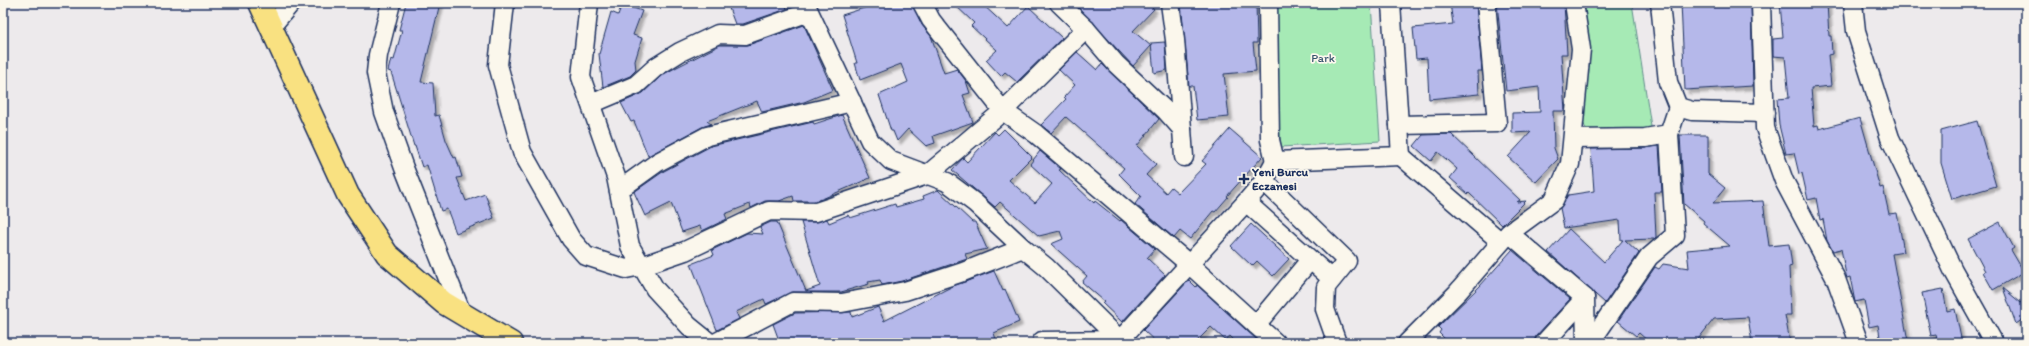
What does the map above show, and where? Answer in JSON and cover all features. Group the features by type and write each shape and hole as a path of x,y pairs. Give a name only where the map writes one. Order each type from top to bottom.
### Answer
{"main road":[{"path":"260,3 348,195 387,254 444,303 511,343"}],"street":[{"path":"270,27 291,3"},
{"path":"391,3 378,55 376,73 384,112 404,168 462,314"},
{"path":"505,3 498,65 522,152 571,239 586,256 626,269 641,266 684,250 769,211 816,212 927,175 1003,111 1086,30"},
{"path":"577,3 586,24"},
{"path":"589,3 581,77 619,190 630,246 655,289 689,326 710,343"},
{"path":"1059,3 1086,30 1116,64 1166,111 1182,129"},
{"path":"1170,3 1175,40 1184,157"},
{"path":"1041,342 1121,342 1264,181 1275,161 1270,140 1268,3"},
{"path":"1390,3 1401,156"},
{"path":"1398,125 1497,122 1486,3"},
{"path":"1407,343 1457,293 1505,237 1554,200 1570,164 1573,140 1581,49 1574,3"},
{"path":"1590,343 1649,257 1674,234 1669,134 1678,107 1668,82 1660,3"},
{"path":"1761,3 1765,128 1784,181 1836,279 1859,343"},
{"path":"1853,3 1856,31 1890,138 1953,270 1994,343"},
{"path":"928,6 1003,111 1036,134 1189,264 1276,343"},
{"path":"591,104 636,85 656,67 680,52 718,34 745,35 807,8 870,141 891,161 947,182 975,203 1022,248 1046,267 1121,342"},
{"path":"619,190 658,162 706,136 852,102"},
{"path":"1678,107 1692,111 1765,113"},
{"path":"1573,140 1645,138 1669,134"},
{"path":"1275,161 1401,156 1585,298"},
{"path":"1264,181 1347,261 1326,287 1325,309 1337,343"},
{"path":"1246,202 1332,279"},
{"path":"715,343 792,302 842,303 905,291 963,272 1022,248"},
{"path":"1256,325 1310,260"},
{"path":"1544,343 1585,298"},
{"path":"1585,298 1586,343"}],"green space":[{"name":"Park","path":"1271,3 1371,3 1380,141 1281,147 1269,43"},
{"path":"1584,3 1632,3 1652,133 1586,129 1580,115 1587,74 1587,24"}],"building":[{"path":"406,3 440,3 421,82 433,83 435,116 439,115 446,140 454,158 456,157 462,177 457,178 466,201 485,194 494,218 456,233 447,209 441,211 427,165 422,167 391,72 388,71 391,59 394,60 402,30 399,30"},
{"path":"727,3 785,3 787,9 743,24 735,24"},
{"path":"880,3 912,3 922,25 931,36 944,73 957,69 966,81 970,93 963,95 973,122 933,136 935,143 926,146 908,129 897,141 893,131 891,131 879,95 908,82 901,64 860,80 855,63 857,63 842,15"},
{"path":"953,3 981,3 1008,28 1028,6 1062,38 1017,82 1005,72 1001,76 986,60 997,50 971,26 974,23"},
{"path":"1074,3 1148,3 1154,9 1133,31 1151,46 1133,66"},
{"path":"1181,3 1256,3 1257,43 1253,43 1256,71 1224,74 1229,117 1197,120 1193,86 1189,86"},
{"path":"1450,3 1476,3 1482,71 1478,71 1479,94 1429,99 1427,58 1416,59 1413,28 1453,24"},
{"path":"1497,3 1564,3 1567,54 1561,54 1565,111 1553,111 1554,148 1558,159 1536,182 1508,157 1531,132 1512,133 1512,113 1540,112 1539,87 1506,91"},
{"path":"1681,3 1751,3 1753,86 1685,90"},
{"path":"1780,3 1827,3 1829,36 1831,36 1832,54 1828,55 1831,86 1811,88 1814,126 1818,125 1819,129 1860,118 1880,188 1883,187 1889,214 1897,213 1904,252 1892,254 1908,341 1881,343 1878,325 1869,327 1864,300 1855,302 1850,277 1847,278 1846,275 1841,249 1833,251 1827,241 1823,219 1820,220 1816,198 1808,200 1802,173 1799,174 1794,153 1786,154 1779,125 1777,99 1789,98 1785,57 1773,56 1773,39 1783,38"},
{"path":"622,4 642,11 633,35 642,38 635,61 636,70 630,76 603,87 599,54 611,12 618,15"},
{"path":"804,25 833,90 804,102 762,112 757,101 707,121 711,124 702,127 648,156 634,121 631,122 621,103 643,93 662,75 720,45 748,45"},
{"path":"1165,42 1167,70 1154,73 1151,43"},
{"path":"1077,52 1097,70 1102,64 1159,119 1137,146 1156,164 1146,175 1166,193 1171,187 1178,193 1206,164 1202,161 1230,129 1262,157 1190,239 1180,231 1174,238 1135,204 1141,196 1119,174 1124,168 1066,117 1051,133 1041,125 1066,99 1064,97 1075,85 1059,70"},
{"path":"842,115 870,178 822,199 814,201 794,201 793,196 779,201 765,201 751,208 750,204 725,214 727,219 702,231 700,226 682,232 671,203 645,216 634,192 664,171 711,146 813,122 814,124"},
{"path":"1977,121 1996,186 1952,199 1941,163 1941,131"},
{"path":"1004,129 1032,157 1009,180 1035,203 1052,184 1030,164 1040,151 1061,169 1059,170 1094,203 1095,201 1120,221 1121,220 1155,249 1147,258 1165,275 1122,322 1102,303 1104,301 1082,282 1087,276 1051,244 1063,239 1060,231 1039,236 1000,202 995,207 952,170 963,158 967,162 995,132 998,135"},
{"path":"1451,134 1520,200 1517,202 1526,201 1502,225 1469,193 1468,194 1450,178 1457,169 1438,152 1431,161 1414,146 1423,135"},
{"path":"1680,135 1708,135 1708,174 1725,188 1713,203 1763,201 1769,246 1789,244 1792,266 1789,267 1791,315 1785,315 1790,343 1752,343 1748,317 1714,319 1695,343 1650,343 1639,333 1636,336 1618,321 1655,267 1659,269 1663,264 1689,268 1687,250 1730,246 1703,223 1704,221 1684,204"},
{"path":"1659,146 1662,192 1654,192 1656,237 1654,239 1625,240 1639,253 1605,303 1548,252 1569,229 1604,262 1623,240 1621,240 1620,220 1564,228 1560,208 1568,195 1594,191 1591,149 1645,148"},
{"path":"938,190 972,222 975,222 987,249 965,254 967,259 902,281 882,285 880,280 868,282 869,284 841,292 793,292 766,304 764,299 736,312 739,319 717,330 691,264 714,255 712,250 747,233 763,234 760,227 771,222 777,222 806,291 820,286 801,222 816,222 827,219 829,223 848,215 850,218 895,204 896,207 924,199 923,196"},
{"path":"2000,222 2014,248 2011,250 2024,272 1993,290 1968,239"},
{"path":"1251,224 1289,259 1273,276 1257,261 1252,266 1231,246"},
{"path":"1512,250 1570,299 1536,336 1534,343 1449,343 1439,333 1441,330 1438,327 1480,286"},
{"path":"994,271 1003,291 1005,289 1019,322 994,333 997,343 780,343 773,324 795,313 851,312 852,317 878,307 884,321 953,286"},
{"path":"1189,280 1196,287 1197,285 1257,340 1255,343 1237,343 1230,336 1225,340 1211,327 1195,343 1157,343 1143,330"},
{"path":"2003,288 2026,307 2026,317 2016,324"},
{"path":"1943,289 1947,311 1955,309 1962,343 1938,343 1936,335 1931,336 1922,293"}],"place":[{"name":"Yeni Burcu Eczanesi","path":"1244,179"}]}
